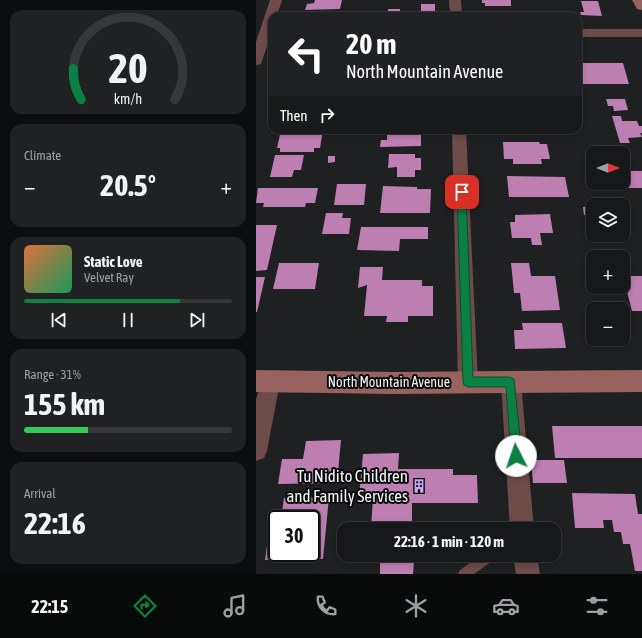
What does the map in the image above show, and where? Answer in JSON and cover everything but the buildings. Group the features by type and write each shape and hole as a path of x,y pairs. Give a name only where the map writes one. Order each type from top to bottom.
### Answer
{"street":[{"path":"272,12 276,0"},
{"path":"455,0 456,12"},
{"path":"640,0 642,6"},
{"path":"256,13 268,13"},
{"path":"582,33 642,33"},
{"path":"256,61 268,34"},
{"path":"459,134 468,382"},
{"name":"North Mountain Avenue","path":"263,382 394,383 642,381"},
{"path":"256,451 263,382"},
{"path":"510,382 521,522"},
{"path":"526,562 528,574"}],"lane":[{"path":"464,574 481,562"}],"place":[{"name":"Tu Nidito Children and Family Services","path":"419,486"}],"route":[{"path":"462,192 468,382 510,382 516,456"}]}
